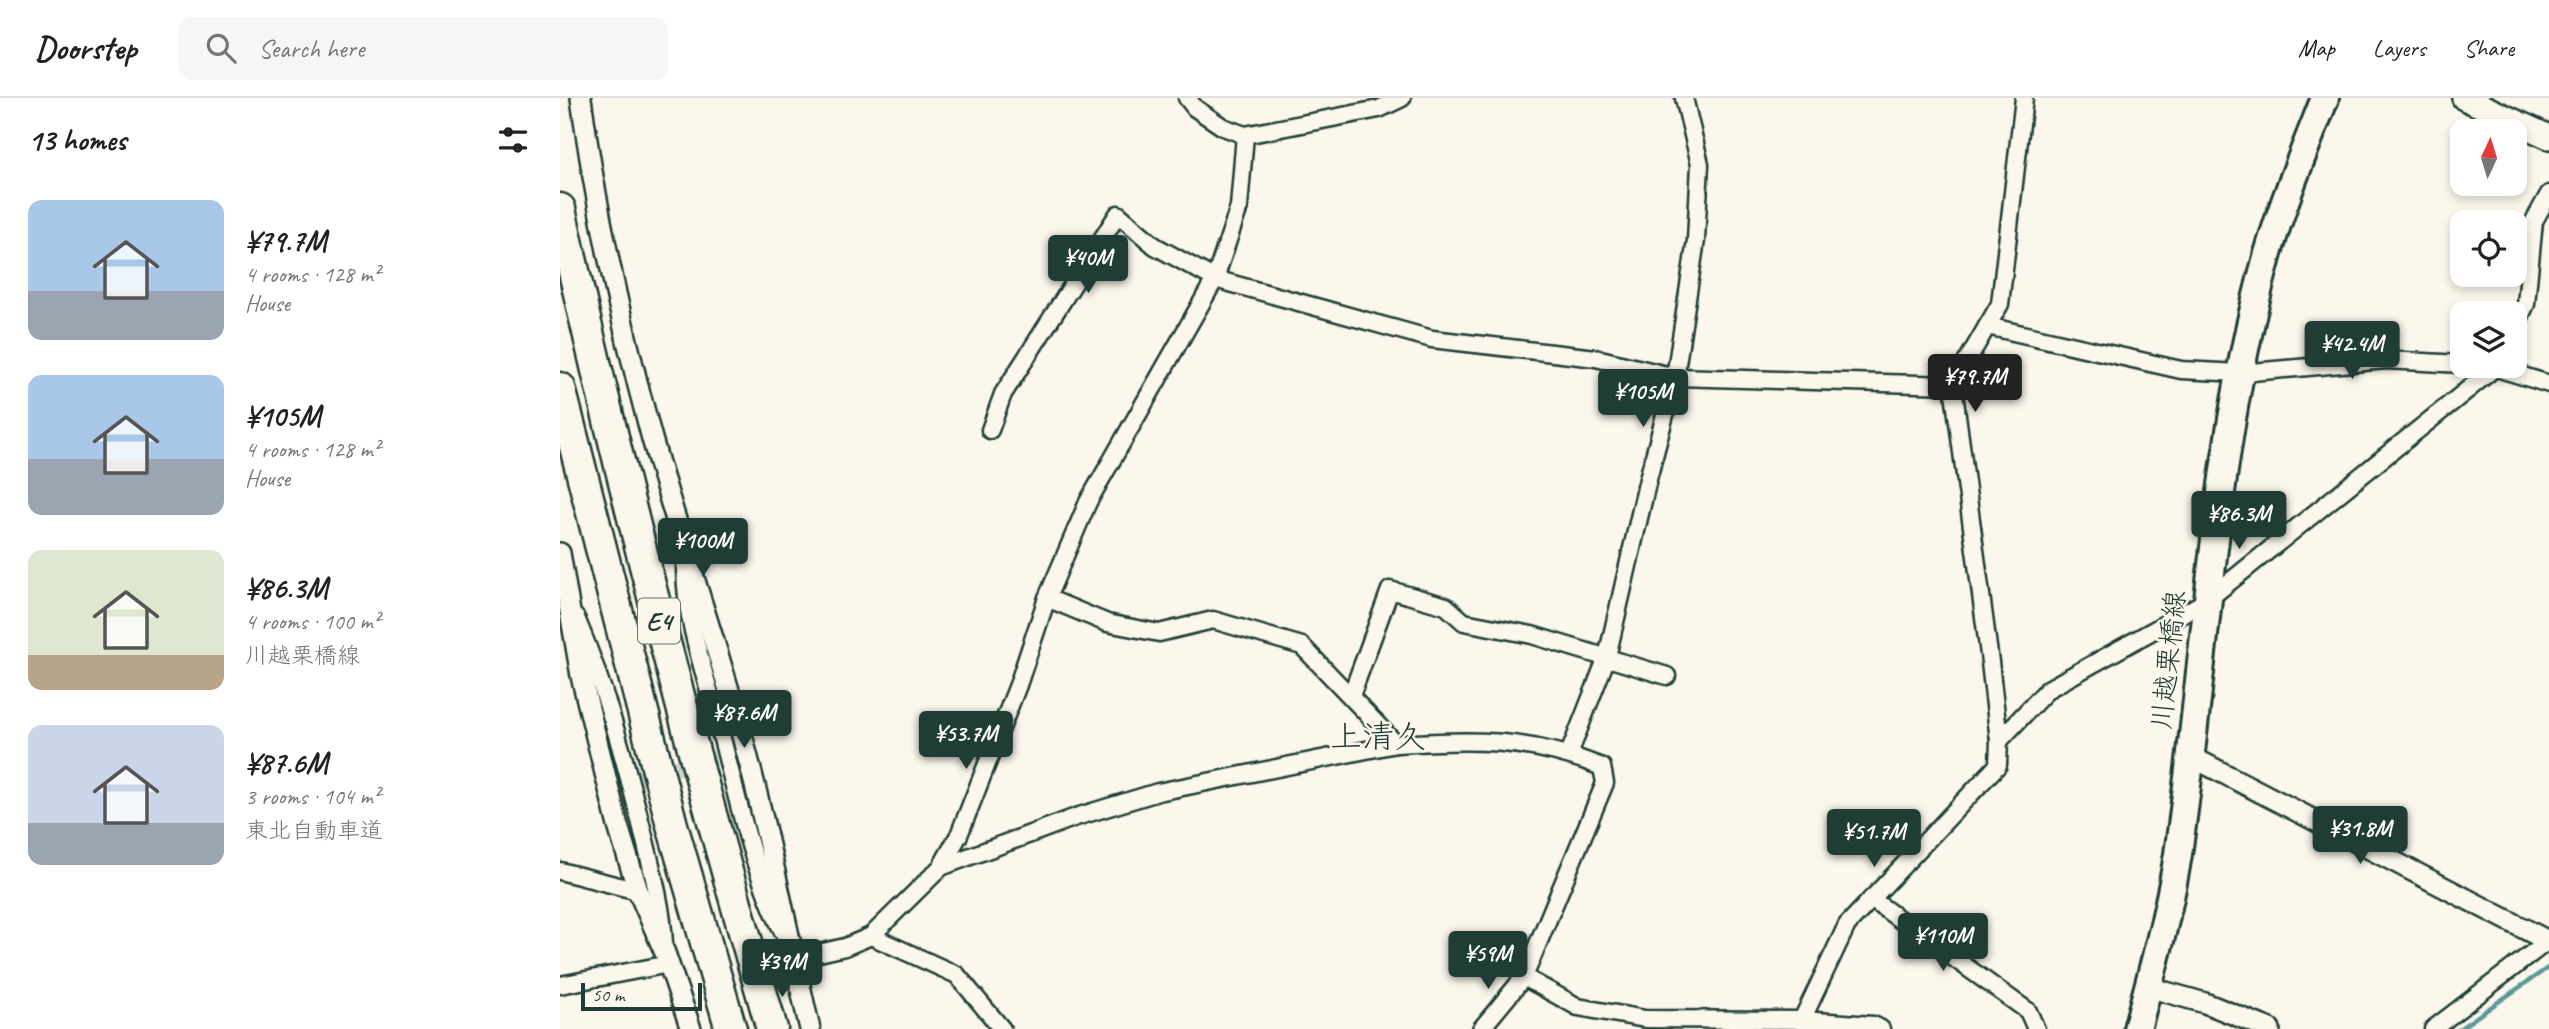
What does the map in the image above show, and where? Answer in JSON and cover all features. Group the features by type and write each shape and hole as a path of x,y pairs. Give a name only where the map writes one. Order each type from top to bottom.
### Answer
{"highway":[{"name":"E4","path":"560,209 643,562 710,816 772,1029"},
{"name":"E4","path":"560,388 672,825 731,1029"}],"main road":[{"name":"川越栗橋線","path":"2137,1029 2178,856 2206,601 2241,373 2267,260 2287,192 2325,98"},
{"path":"2464,98 2549,137"}],"street":[{"path":"581,98 592,185 617,298 651,434 737,717 783,902 810,1029"},
{"path":"1187,98 1195,108 1223,127 1245,135 1379,109 1402,98"},
{"path":"1569,754 1606,657 1675,377 1696,240 1700,164 1684,98"},
{"path":"1803,1025 1847,925 1998,765 1999,741 1953,385 2000,304 2024,98"},
{"path":"792,952 845,947 871,936 942,867 959,835 984,775 1047,598 1088,502 1214,279 1239,207 1245,135"},
{"path":"2526,301 2534,222 2549,194"},
{"path":"990,430 1003,394 1118,214 1155,246 1214,279 1432,339 1596,358 1675,377 1953,385"},
{"path":"1987,326 2181,370 2241,373 2386,360 2450,363"},
{"path":"2527,377 2549,384"},
{"path":"1999,741 2048,689 2206,601 2480,378"},
{"path":"560,553 581,676 618,827 638,891 667,958 691,1029"},
{"path":"1351,696 1390,590 1446,606 1464,622 1532,635 1667,676"},
{"path":"567,597 598,670 630,780 662,912 667,958"},
{"path":"1047,598 1107,623 1159,633 1213,620 1301,646 1396,744"},
{"path":"942,867 1076,817 1158,792 1396,744 1472,739 1528,745 1569,754 1602,767 1605,783 1524,977 1481,1029"},
{"path":"2190,756 2549,940 2433,1029"},
{"path":"560,871 638,891"},
{"path":"1871,899 2028,1011 2036,1029"},
{"path":"871,936 957,975 1002,1029"},
{"path":"560,985 667,958"},
{"path":"1524,977 1578,1007 1609,1013 1645,1018 1803,1025 1873,1025 1881,1029"},
{"path":"2148,987 2205,1003 2270,1029"}],"waterway":[{"path":"2459,1029 2549,967"}],"tunnel":[{"path":"630,780 726,755"}],"district":[{"name":"上清久","path":"1378,736"}]}
